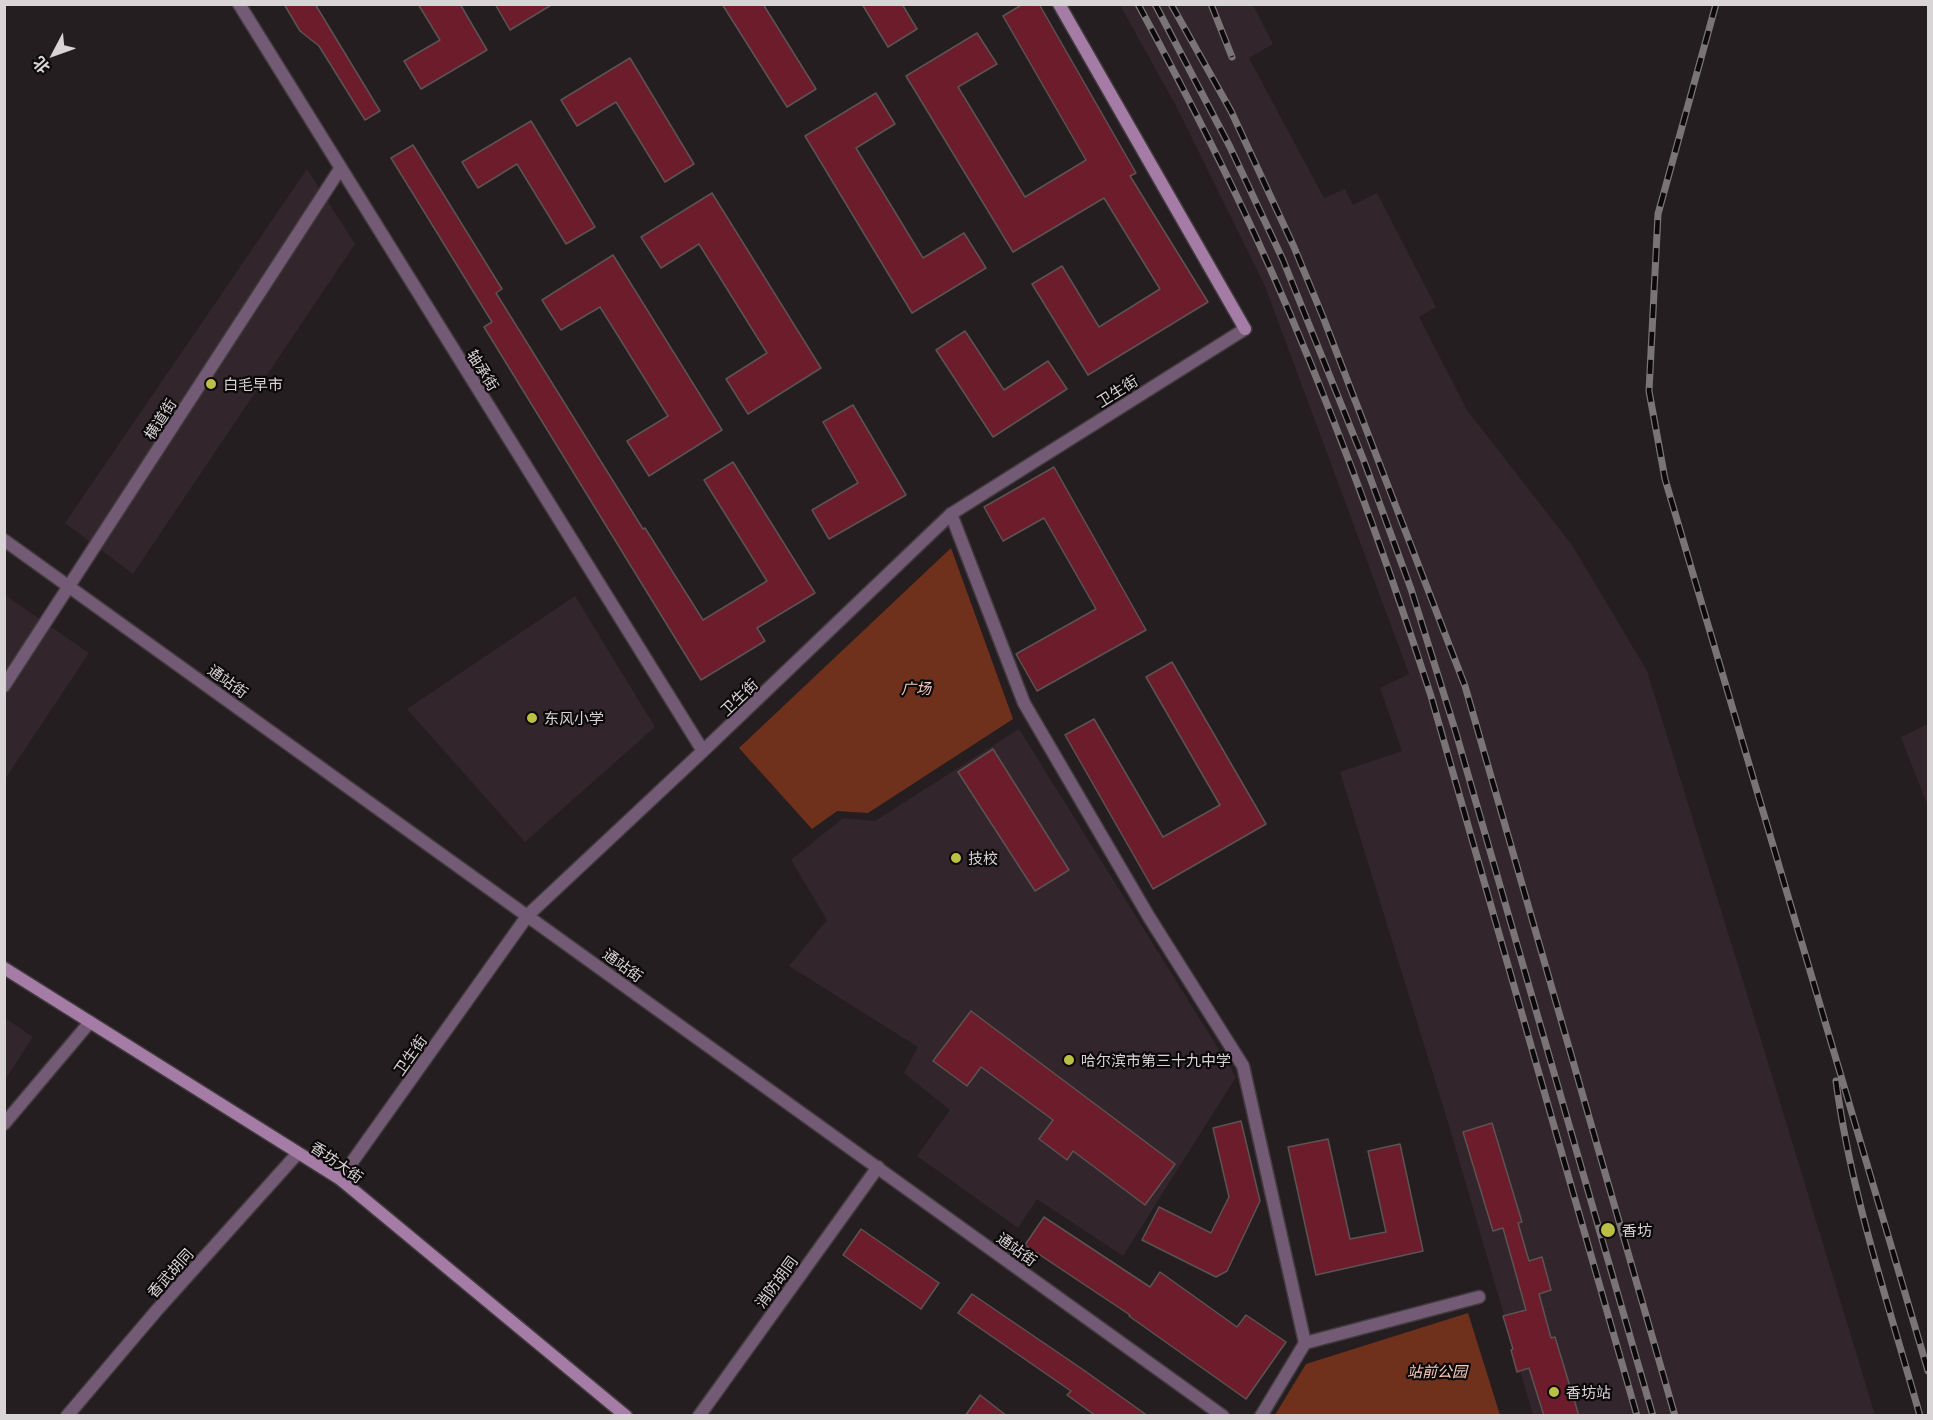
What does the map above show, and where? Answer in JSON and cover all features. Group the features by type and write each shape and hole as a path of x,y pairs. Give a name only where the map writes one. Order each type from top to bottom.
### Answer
{"main road":[{"path":"1059,4 1245,329"},
{"name":"香坊大街","path":"4,968 340,1179 626,1416"}],"street":[{"name":"轴承街","path":"239,4 704,751"},
{"name":"横道街","path":"4,686 340,169"},
{"name":"卫生街","path":"340,1179 528,915 704,751 951,514 1245,329"},
{"path":"951,514 1024,703 1149,917 1243,1066 1305,1343 1261,1416"},
{"name":"通站街","path":"4,540 1223,1416"},
{"path":"4,1124 90,1022"},
{"name":"香武胡同","path":"67,1416 157,1310 298,1153"},
{"name":"消防胡同","path":"699,1416 878,1167"},
{"path":"1305,1343 1479,1297"}],"shaded area":[{"path":"1120,5 1253,5 1273,44 1249,58 1324,198 1345,189 1353,205 1377,193 1436,307 1419,317 1467,410 1572,545 1647,671 1875,1415 1533,1415 1450,1129 1340,772 1402,751 1380,688 1409,674 1265,286 1176,106"},
{"name":"白毛早市","path":"307,169 355,244 133,574 65,523"},
{"path":"4,596 89,653 5,779"},
{"name":"东风小学","path":"575,596 655,727 525,842 407,709"},
{"path":"1928,724 1928,807 1901,737"},
{"path":"1019,729 1236,1077 1123,1256 1037,1199 1018,1228 917,1156 950,1110 904,1073 918,1047 789,966 827,920 791,860 843,818 875,821"},
{"path":"5,1018 33,1037 5,1080"}],"green space":[{"name":"广场","path":"951,548 1013,719 868,813 837,811 812,829 739,748"},
{"name":"站前公园","path":"1468,1313 1500,1415 1275,1415 1306,1364"}],"building":[{"path":"284,4 315,4 380,111 365,120 319,46 300,31"},
{"path":"418,4 460,4 487,50 421,89 404,61 440,40"},
{"path":"495,4 553,4 510,30"},
{"path":"722,4 763,4 816,89 787,107"},
{"path":"862,4 902,4 917,29 888,47"},
{"path":"1023,4 1039,4 1136,173 1130,176 1208,302 1088,375 1032,284 1062,266 1099,327 1160,289 1104,198 1013,252 906,76 977,33 997,64 958,87 1025,197 1086,160 1003,16"},
{"path":"630,58 694,164 665,182 616,102 577,126 561,100"},
{"path":"876,93 895,124 856,148 923,258 964,233 986,268 912,313 805,136"},
{"path":"531,121 595,227 566,244 517,164 478,188 462,162"},
{"path":"413,145 502,289 496,293 643,529 645,528 703,620 767,581 704,480 733,462 815,593 757,628 765,641 701,680 484,327 492,322 391,158"},
{"path":"712,193 821,368 748,414 726,379 767,353 699,244 661,268 641,237"},
{"path":"613,255 722,430 649,476 627,441 668,416 600,307 561,330 542,300"},
{"path":"965,331 1004,390 1048,361 1067,389 993,437 936,350"},
{"path":"853,405 906,495 829,539 812,510 858,483 823,422"},
{"path":"1054,467 1146,630 1037,691 1016,654 1096,609 1044,518 1003,541 984,507"},
{"path":"1172,662 1266,824 1153,889 1065,735 1094,719 1163,837 1220,805 1146,677"},
{"path":"993,749 1069,870 1035,891 958,772"},
{"path":"971,1011 1175,1164 1145,1205 1073,1151 1067,1160 1039,1139 1053,1120 981,1067 967,1086 933,1061"},
{"path":"1241,1121 1260,1201 1227,1271 1216,1277 1142,1240 1159,1207 1211,1233 1229,1197 1213,1128"},
{"path":"1492,1123 1522,1222 1518,1223 1529,1261 1542,1257 1551,1290 1539,1294 1551,1338 1555,1337 1579,1416 1544,1416 1529,1368 1517,1372 1503,1316 1526,1310 1503,1228 1493,1231 1463,1132"},
{"path":"1328,1139 1350,1239 1386,1232 1368,1151 1400,1144 1423,1251 1316,1275 1288,1147"},
{"path":"1044,1217 1150,1287 1160,1272 1237,1327 1246,1315 1286,1342 1246,1399 1130,1315 1025,1245"},
{"path":"861,1229 939,1283 921,1309 843,1255"},
{"path":"972,1294 1148,1416 1096,1416 1067,1395 1071,1391 958,1313"},
{"path":"980,1395 1007,1416 965,1416"}],"railway":[{"path":"1138,4 1207,135 1270,268 1315,373 1376,534 1431,696 1637,1416"},
{"path":"1155,4 1230,147 1283,260 1364,461 1411,589 1456,733 1653,1416"},
{"path":"1171,4 1231,111 1294,247 1465,686 1675,1416"},
{"path":"1211,4 1232,57"},
{"path":"1716,4 1658,214 1649,391 1665,479 1928,1371"},
{"path":"1836,1081 1861,1208 1920,1416"}],"place":[{"name":"白毛早市","path":"211,384"},
{"name":"东风小学","path":"532,718"},
{"name":"技校","path":"956,858"},
{"name":"哈尔滨市第三十九中学","path":"1069,1060"},
{"name":"香坊","path":"1608,1230"},
{"name":"香坊站","path":"1554,1392"}]}
